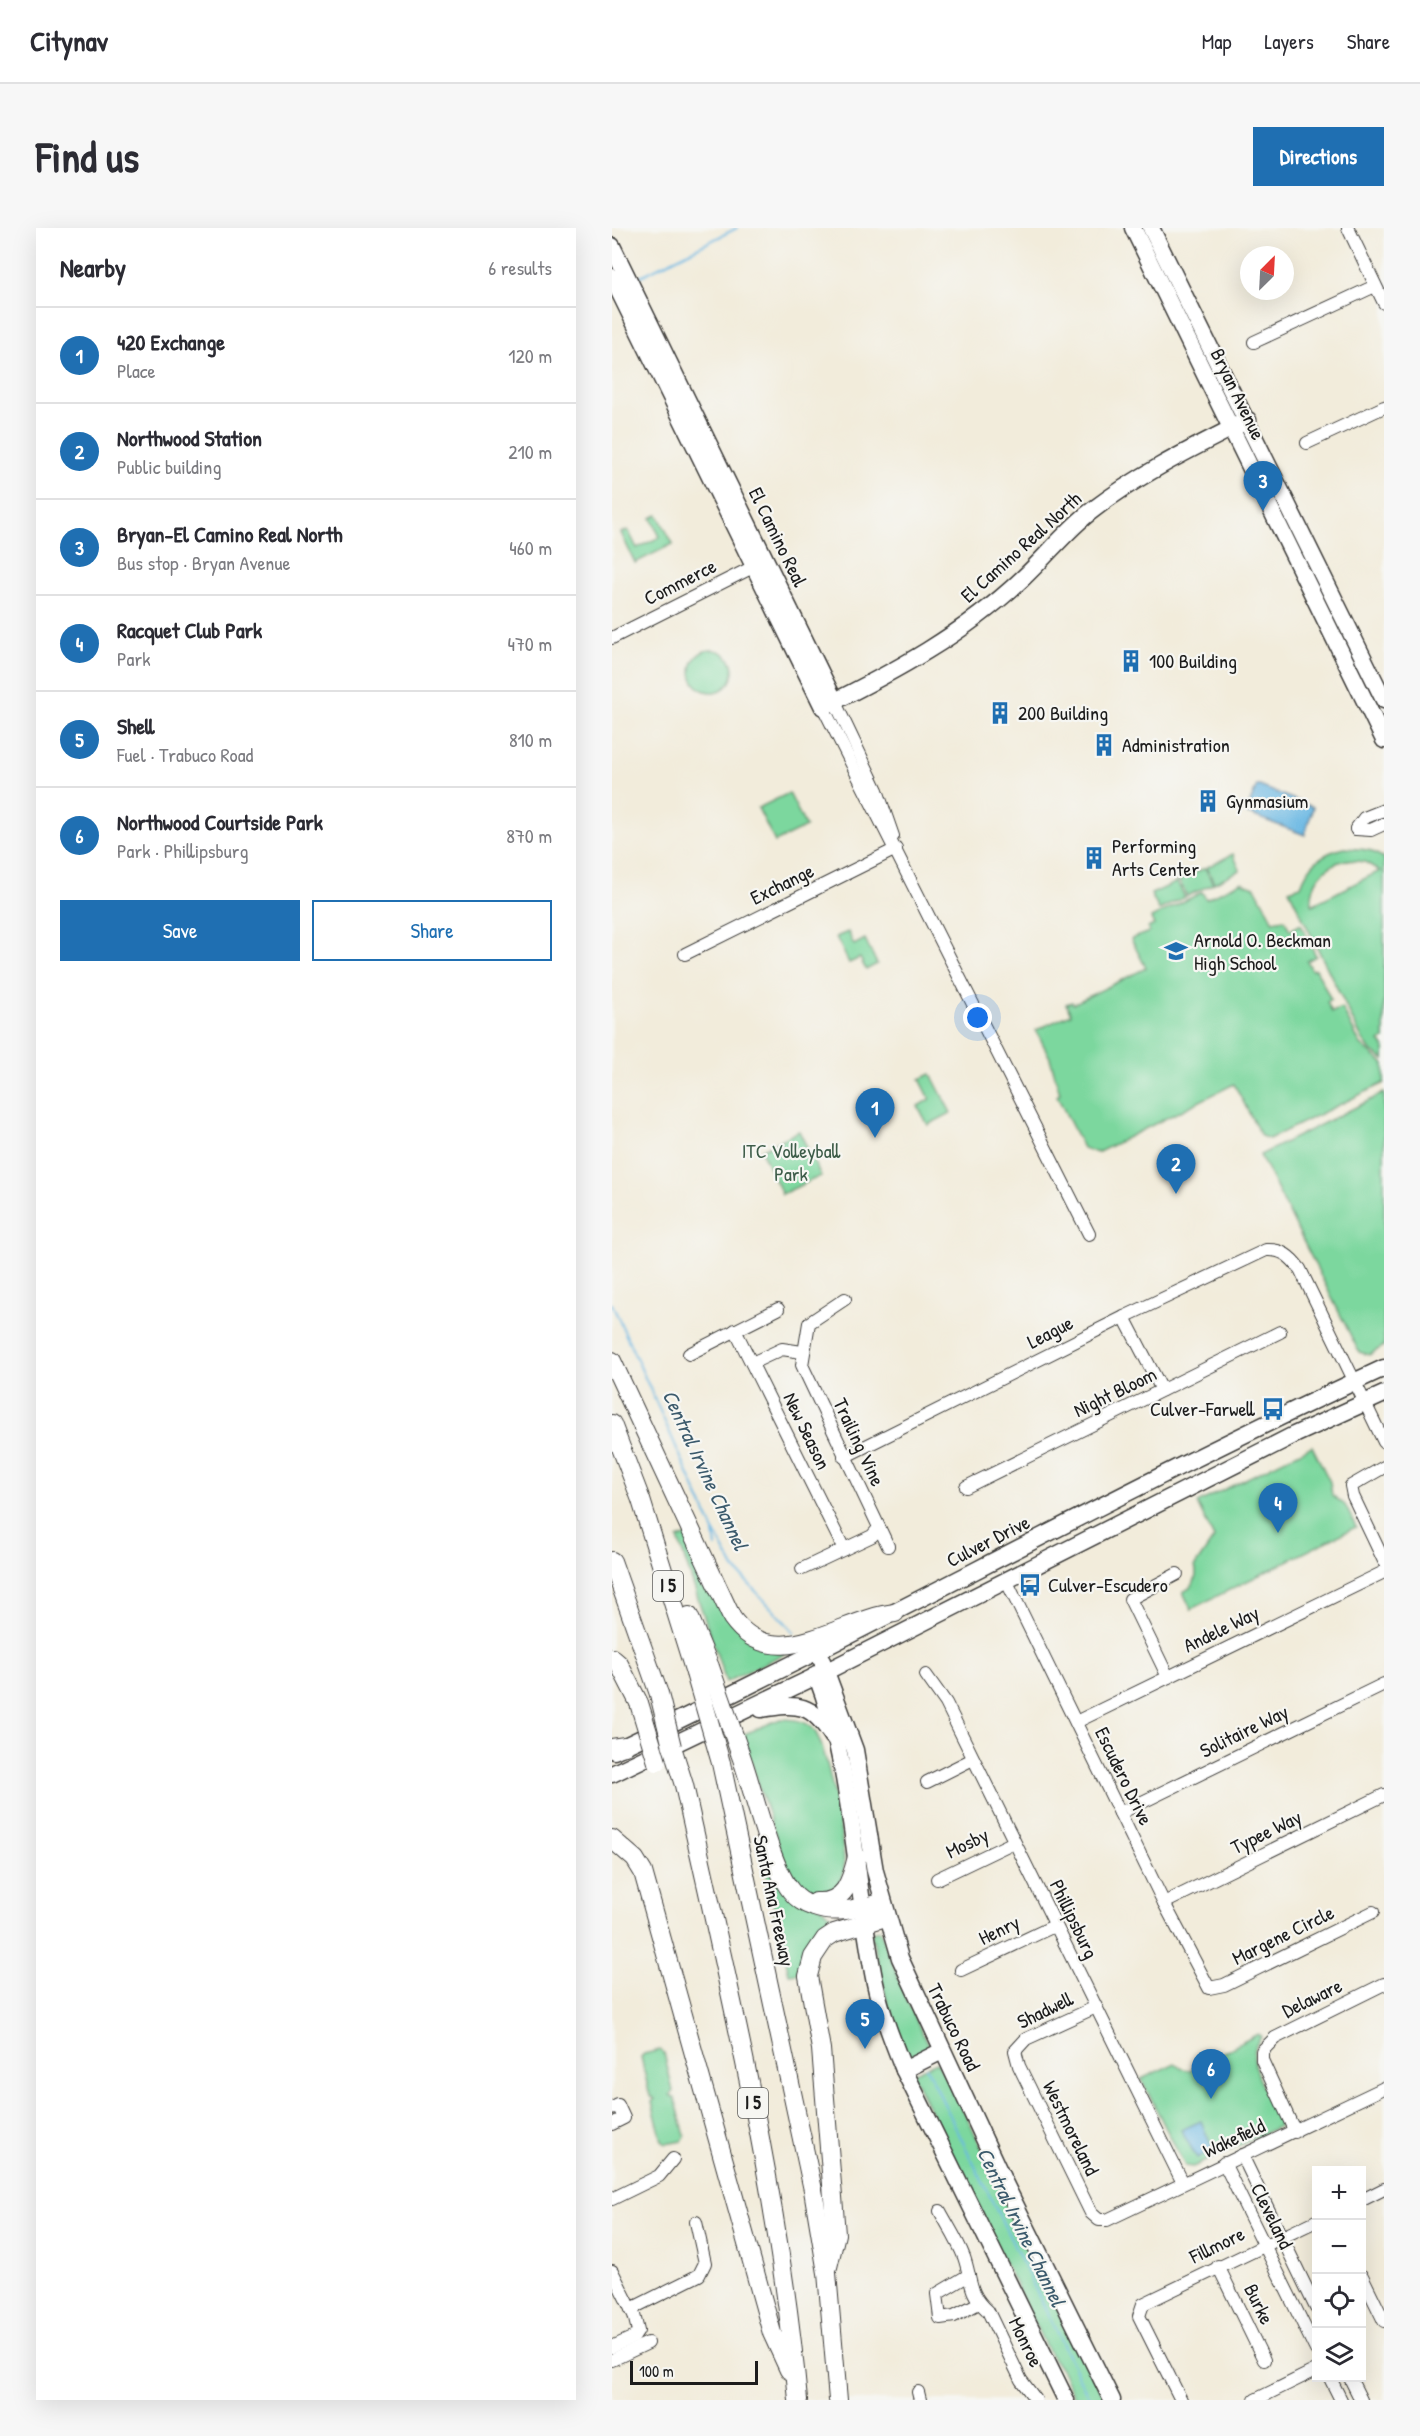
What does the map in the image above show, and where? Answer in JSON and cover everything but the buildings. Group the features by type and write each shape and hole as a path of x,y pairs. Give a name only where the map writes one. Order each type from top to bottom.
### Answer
{"highway":[{"path":"612,1361 732,1618 747,1635 780,1647 792,1646 853,1622 895,1613"},
{"path":"612,1424 703,1670 740,1753 780,1870 792,1892 802,1901 822,1909 864,1915"},
{"name":"I 5","path":"612,1561 659,1694 748,2078 768,2187 798,2392"},
{"path":"612,1658 619,1664 639,1703 657,1762 681,1781"},
{"name":"Santa Ana Freeway","path":"703,1670 813,2190 826,2273 838,2400"},
{"path":"612,1839 635,1859 643,1872 772,2334 798,2392"},
{"path":"802,1901 827,1902 836,1899 849,1885 857,1857"},
{"path":"826,2273 836,2234 821,2049 808,1976 813,1957 825,1940 864,1915 884,1910"}],"main road":[{"name":"Bryan Avenue","path":"1133,228 1384,740"},
{"path":"1142,228 1173,285 1183,289"},
{"name":"Bryan Avenue","path":"1151,228 1248,420 1384,700"},
{"name":"El Camino Real","path":"616,254 631,300 829,704"},
{"name":"El Camino Real","path":"612,277 631,300"},
{"name":"El Camino Real North","path":"829,704 935,647 1022,579 1091,511 1109,498 1148,472 1248,420"},
{"name":"Culver Drive","path":"616,1749 814,1654 1090,1512 1384,1368"},
{"path":"612,1774 746,1711 1294,1435 1384,1394"},
{"name":"Trabuco Road","path":"814,1654 833,1721 835,1740 846,1784 875,1985 904,2070 1066,2400"},
{"name":"Trabuco Road","path":"821,1673 843,1712 859,1767 884,1910 913,1992 1112,2400"},
{"path":"746,1711 788,1705 801,1706 821,1719 835,1740"},
{"path":"904,2070 942,2051"}],"street":[{"path":"1348,228 1384,303"},
{"path":"1254,342 1375,286"},
{"path":"1307,444 1384,407"},
{"name":"Commerce","path":"612,638 760,563"},
{"name":"El Camino Real","path":"829,704 877,790 896,849 1089,1234"},
{"path":"1384,810 1364,818 1356,829 1371,830 1384,824"},
{"name":"Exchange","path":"685,954 896,849"},
{"name":"League","path":"844,1456 1124,1317 1266,1250 1276,1250 1289,1255 1300,1269 1354,1382"},
{"name":"Trailing Vine","path":"845,1299 809,1323 802,1352 802,1365 888,1546"},
{"path":"689,1354 778,1309"},
{"path":"1124,1317 1162,1390"},
{"name":"New Season","path":"735,1330 844,1549"},
{"name":"Night Bloom","path":"966,1487 1280,1332"},
{"path":"752,1363 782,1349 802,1352"},
{"path":"1354,1382 1384,1442"},
{"path":"1384,1467 1351,1486 1353,1496 1384,1561"},
{"path":"802,1569 872,1536 879,1528"},
{"name":"Andele Way","path":"1076,1722 1384,1572"},
{"path":"1168,1677 1130,1599 1177,1574"},
{"name":"Escudero Drive","path":"1006,1580 1164,1903 1209,1988"},
{"name":"Phillipsburg","path":"926,1675 946,1703 1054,1926 1183,2183"},
{"name":"Solitaire Way","path":"1120,1813 1384,1684"},
{"path":"927,1782 973,1759"},
{"name":"Typee Way","path":"1164,1903 1384,1795"},
{"name":"Mosby","path":"937,1879 1014,1842"},
{"name":"Margene Circle","path":"1209,1988 1224,1985 1373,1912"},
{"name":"Henry","path":"961,1970 1054,1926"},
{"name":"Delaware","path":"1295,2133 1262,2060 1262,2051 1275,2038 1384,1984"},
{"name":"Shadwell","path":"1015,2051 1026,2039 1096,2007"},
{"name":"Westmoreland","path":"1015,2051 1019,2066 1091,2213 1099,2220"},
{"name":"Wakefield","path":"1099,2220 1107,2220 1224,2163 1295,2133 1384,2088"},
{"path":"612,2108 618,2105 624,2118 612,2124"},
{"name":"Cleveland","path":"1242,2155 1312,2298"},
{"path":"612,2199 659,2176 673,2159"},
{"name":"Cleveland","path":"1224,2163 1312,2340"},
{"path":"1366,2198 1384,2189"},
{"name":"Monroe","path":"940,2211 963,2255 969,2275 969,2286 979,2303 988,2311 1022,2380 1036,2400"},
{"path":"631,2309 699,2275 705,2263 696,2222"},
{"name":"Fillmore","path":"1181,2400 1142,2324 1139,2310 1150,2299 1312,2223"},
{"name":"Burke","path":"1218,2266 1264,2360"},
{"path":"612,2271 631,2309 636,2322 637,2334 612,2347"},
{"path":"969,2275 937,2294 940,2318 954,2316 979,2303"},
{"path":"1366,2284 1384,2321"},
{"path":"612,2360 648,2343"},
{"path":"1255,2400 1312,2372"},
{"path":"1332,2382 1341,2400"},
{"path":"1352,2382 1361,2400"}],"green space":[{"path":"658,515 673,544 635,563 621,533 628,530 637,548 660,537 651,518"},
{"path":"712,650 727,656 733,671 727,686 712,692 697,686 691,671 697,656"},
{"path":"789,793 806,827 775,842 758,808"},
{"path":"1345,848 1369,850 1384,858 1384,1039 1380,1042 1384,1046 1384,1060 1370,1050 1361,1037 1289,890 1301,886 1317,861","holes":["1346,860 1365,862 1380,871 1312,905 1313,889 1325,870"]},
{"path":"1233,854 1240,870 1214,883 1207,867"},
{"path":"1205,868 1213,884 1187,896 1179,880"},
{"path":"1177,882 1185,897 1159,910 1151,894"},
{"path":"1241,882 1255,887 1273,921 1284,919 1290,930 1301,924 1316,956 1307,961 1312,970 1316,969 1331,1000 1327,1002 1332,1012 1342,1008 1361,1045 1384,1064 1384,1083 1269,1139 1261,1136 1234,1084 1097,1153 1083,1148 1057,1096 1060,1094 1050,1058 1036,1030 1071,1014 1066,1004 1072,1002 1073,1004 1146,968 1131,939 1149,932 1148,928 1154,925 1151,918 1202,892 1206,899"},
{"path":"848,932 854,945 865,939 877,964 866,970 860,958 849,963 836,937"},
{"path":"931,1074 951,1113 928,1125 918,1106 930,1099 920,1079"},
{"path":"1384,1093 1384,1346 1369,1355 1359,1352 1260,1155"},
{"name":"ITC Volleyball Park","path":"799,1131 821,1176 782,1194 761,1150"},
{"path":"1312,1446 1330,1482 1332,1495 1345,1505 1356,1527 1191,1609 1183,1592 1194,1582 1195,1566 1214,1538 1197,1503"},
{"path":"688,1535 725,1614 786,1653 726,1682 678,1539"},
{"path":"780,1719 798,1721 811,1726 825,1757 835,1799 844,1860 844,1872 834,1893 810,1896 798,1887 787,1870 742,1735"},
{"path":"772,1872 834,1917 835,1921 820,1931 810,1942 802,1956 798,1973 789,1974 766,1873"},
{"path":"880,1930 906,1998 930,2049 908,2061 889,2010 871,1932"},
{"path":"1258,2034 1261,2037 1254,2057 1255,2068 1263,2090 1280,2119 1278,2127 1193,2167 1185,2166 1141,2079 1175,2063 1183,2069 1190,2070"},
{"path":"660,2050 664,2053 673,2091 670,2095 675,2098 685,2136 682,2141 666,2144 662,2141 652,2102 655,2099 650,2096 641,2057"},
{"path":"937,2062 957,2097 1106,2400 1076,2400 1062,2371 1049,2353 912,2073"}],"water":[{"path":"1257,785 1313,807 1305,835 1246,813"},
{"path":"1201,2121 1213,2150 1197,2158 1181,2130"}],"waterway":[{"path":"635,279 737,228"},
{"name":"Central Irvine Channel","path":"612,1304 713,1529 734,1568 794,1632"},
{"name":"Central Irvine Channel","path":"714,1532 716,1547"},
{"name":"Central Irvine Channel","path":"926,2067 1090,2400"}],"place":[{"name":"Bryan-El Camino Real North","path":"1263,511"},
{"name":"100 Building","path":"1131,661"},
{"name":"200 Building","path":"1000,713"},
{"name":"Administration","path":"1104,745"},
{"name":"Gynmasium","path":"1208,801"},
{"name":"Performing Arts Center","path":"1094,858"},
{"name":"Arnold O. Beckman High School","path":"1176,951"},
{"name":"420 Exchange","path":"875,1138"},
{"name":"Northwood Station","path":"1176,1194"},
{"name":"Culver-Farwell","path":"1273,1409"},
{"name":"Racquet Club Park","path":"1278,1533"},
{"name":"Culver-Escudero","path":"1030,1585"},
{"name":"Shell","path":"865,2049"},
{"name":"Northwood Courtside Park","path":"1211,2099"}]}
